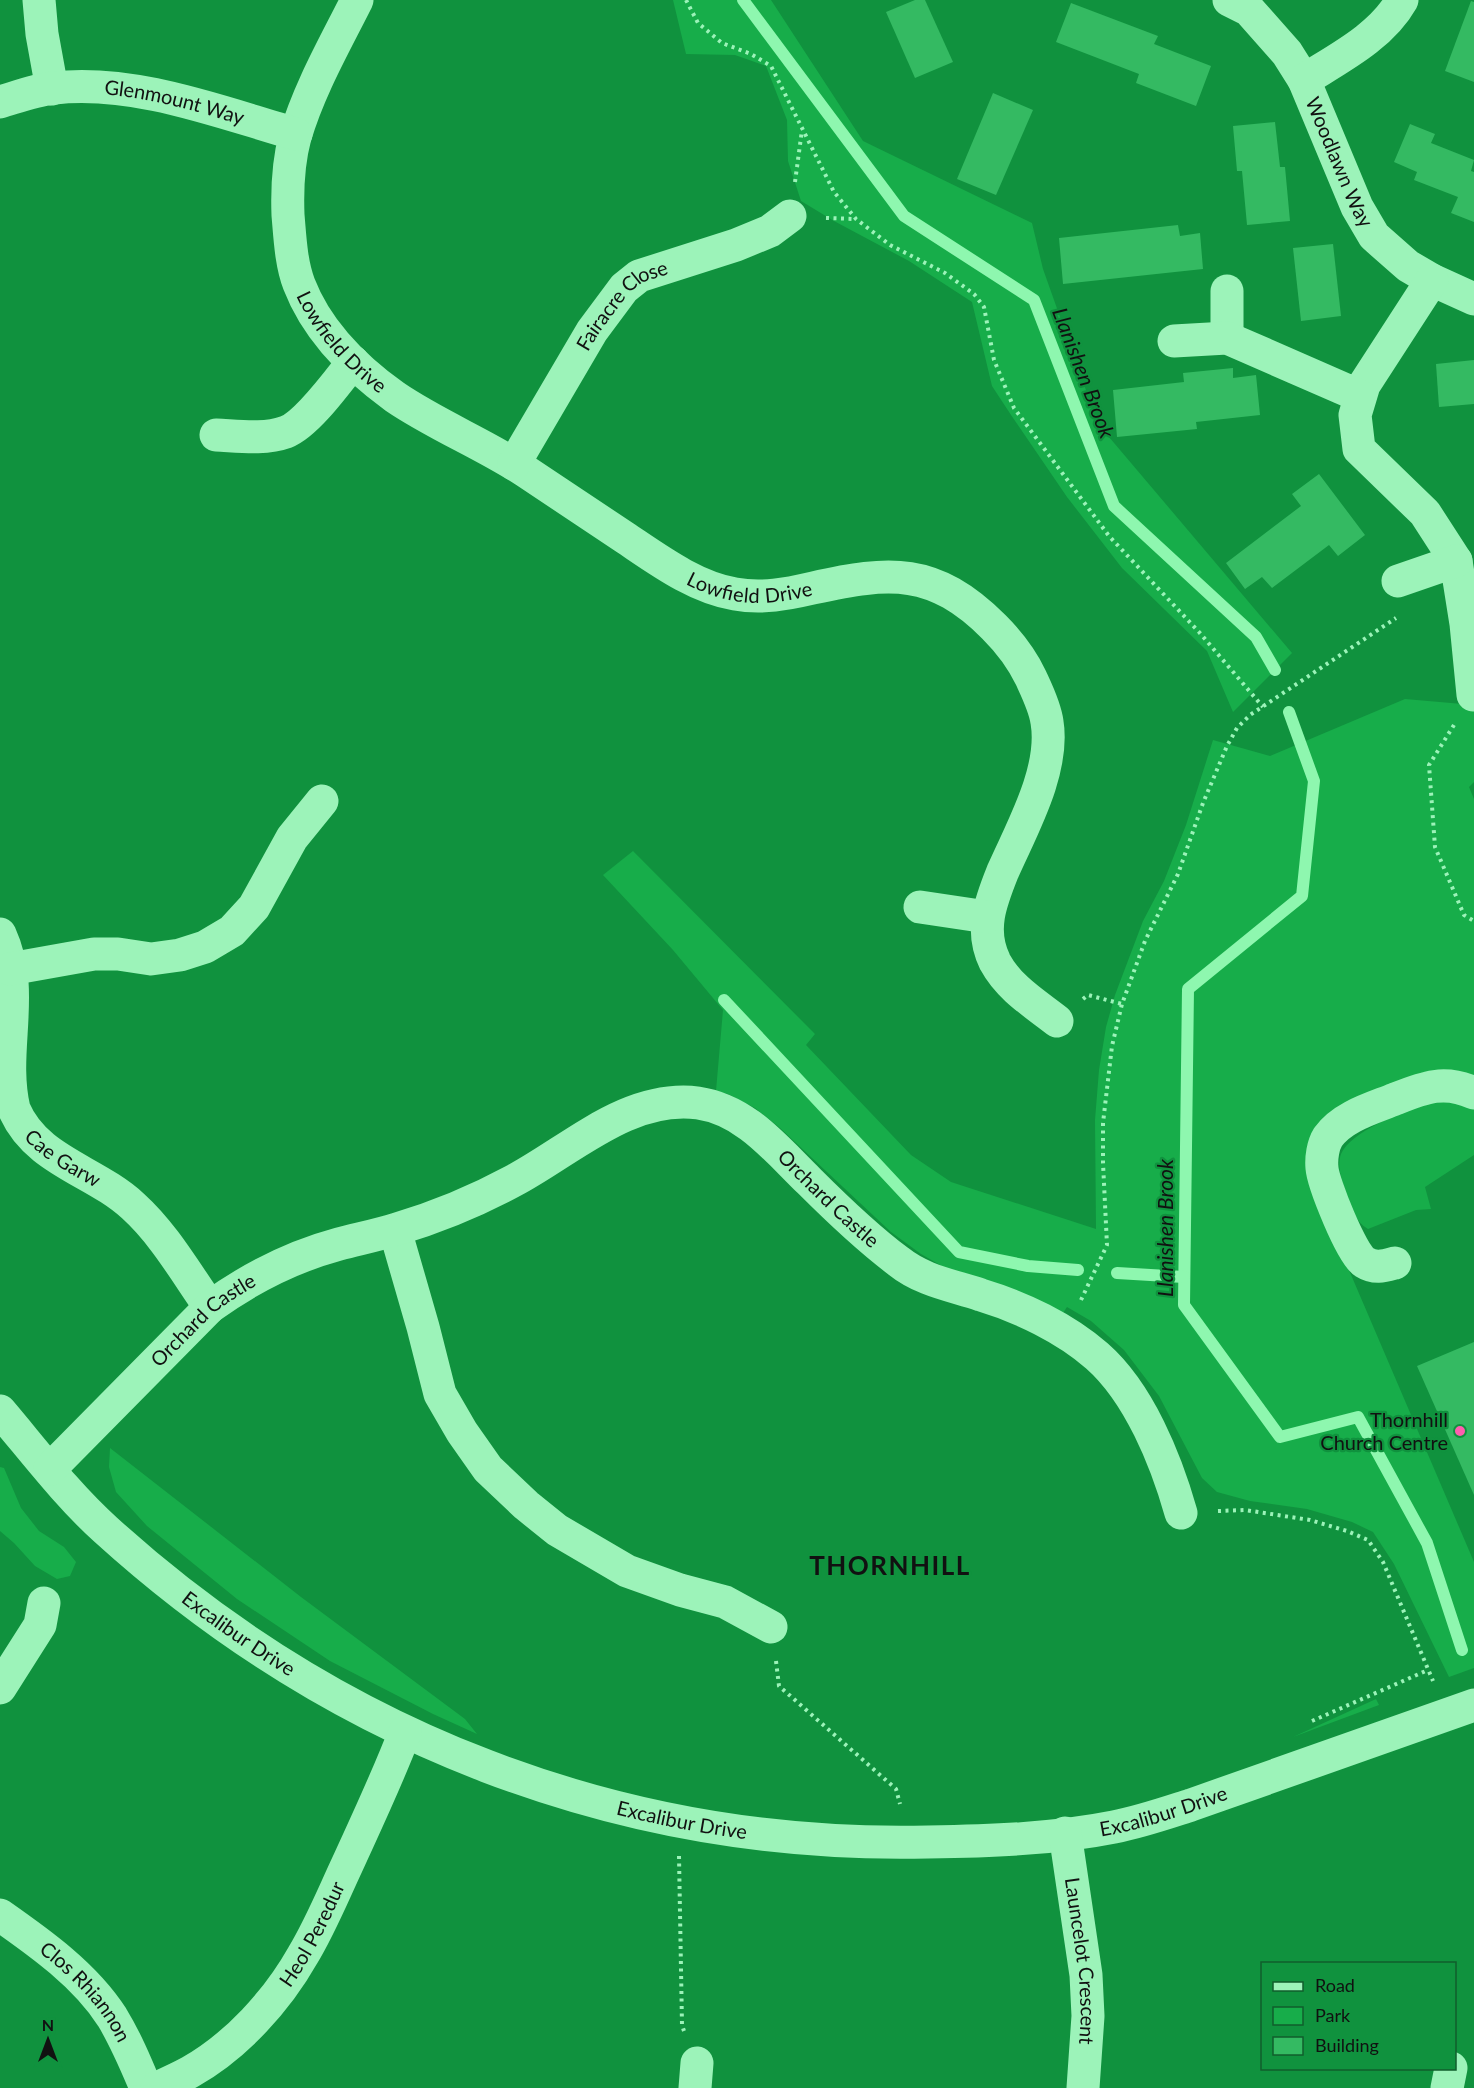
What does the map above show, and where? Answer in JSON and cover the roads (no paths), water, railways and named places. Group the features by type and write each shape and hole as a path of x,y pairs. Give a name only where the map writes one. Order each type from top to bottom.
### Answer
{"street":[{"path":"39,0 42,34 52,88"},
{"name":"Lowfield Drive","path":"357,0 309,99 296,134 289,163 287,192 292,261 299,284 311,309 327,333 372,379 416,410 514,464 655,558 703,584 733,594 761,597 855,579 885,576 914,578 938,587 964,602 995,628 1023,662 1038,692 1047,721 1048,750 1041,779 1029,812 991,900 987,917 987,939 993,959 1006,980 1057,1021"},
{"name":"Woodlawn Way","path":"1229,0 1249,10 1287,53 1304,80 1357,207 1374,236 1408,266 1474,299"},
{"path":"1304,80 1357,47 1395,14 1402,0"},
{"name":"Glenmount Way","path":"0,102 52,88 103,87 180,101 296,134"},
{"name":"Fairacre Close","path":"514,464 592,331 624,288 639,276 745,242 770,231 790,216"},
{"path":"1432,280 1364,385 1355,415 1359,449 1425,513 1456,561 1466,624 1473,695"},
{"path":"1227,291 1227,338"},
{"path":"1174,341 1227,338 1360,396"},
{"path":"216,435 267,436 286,432 300,423 353,362"},
{"path":"1398,581 1456,561"},
{"path":"10,969 94,954 118,954 151,959 180,955 205,947 231,931 254,907 292,838 322,801"},
{"path":"920,907 987,917"},
{"name":"Cae Garw","path":"0,934 10,969 11,1000 5,1036 4,1062 6,1084 14,1110 26,1131 43,1148 63,1163 108,1187 132,1205 170,1249 210,1307"},
{"path":"1395,1263 1378,1268 1364,1262 1352,1247 1322,1169 1323,1151 1328,1137 1344,1122 1366,1110 1428,1086 1449,1086 1474,1092"},
{"name":"Orchard Castle","path":"50,1469 210,1307 236,1288 294,1259 439,1215 514,1181 594,1131 622,1117 647,1108 672,1103 698,1103 739,1117 758,1131 850,1220 913,1273 1001,1302 1070,1335 1099,1357 1122,1384 1156,1442 1172,1481 1181,1513"},
{"path":"395,1230 440,1394 462,1432 488,1469 526,1505 557,1530 627,1571 680,1590 725,1602 771,1627"},
{"name":"Excalibur Drive","path":"0,1411 106,1530 204,1610 303,1678 405,1732 484,1766 527,1782 678,1822 795,1839 848,1842 976,1841 1114,1827 1157,1816 1474,1705"},
{"path":"0,1688 40,1625 44,1603"},
{"name":"Heol Peredur","path":"157,2088 191,2071 224,2048 251,2023 280,1990 303,1956 324,1914 405,1732"},
{"name":"Launcelot Crescent","path":"1065,1833 1086,1975 1088,2016 1083,2088"},
{"name":"Clos Rhiannon","path":"0,1915 53,1954 85,1984 111,2016 146,2088"},
{"path":"1447,2088 1451,2070"}],"waterway":[{"name":"Llanishen Brook","path":"743,0 904,216 1034,300 1114,506 1256,637 1275,670"},
{"name":"Llanishen Brook","path":"1289,712 1314,781 1302,896 1188,989 1184,1305 1280,1437 1358,1417 1427,1543 1462,1650"},
{"path":"724,1000 959,1252 1028,1266 1078,1270"},
{"path":"1117,1273 1184,1277"}],"place":[{"name":"Thornhill Church Centre","path":"1460,1431"}],"district":[{"name":"THORNHILL","path":"890,1566"}]}
